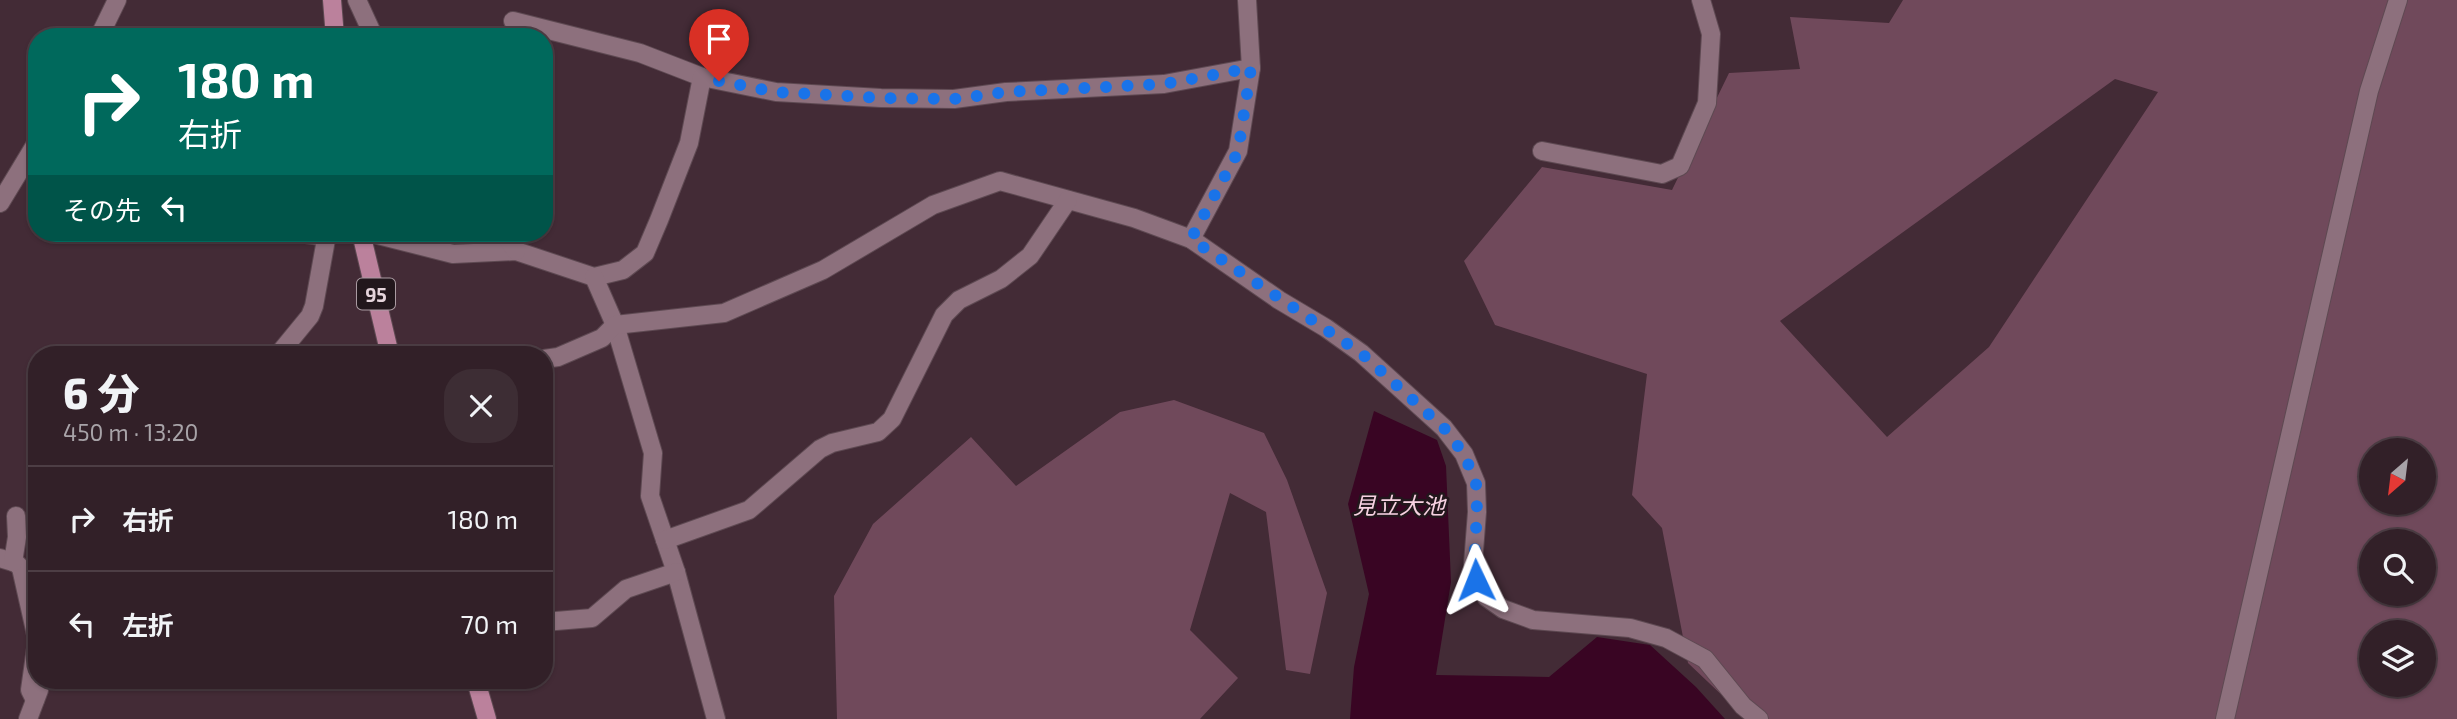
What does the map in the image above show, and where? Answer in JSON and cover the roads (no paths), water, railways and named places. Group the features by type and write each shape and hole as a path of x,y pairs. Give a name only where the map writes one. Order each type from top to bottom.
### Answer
{"main road":[{"path":"332,0 334,28"},
{"name":"95","path":"363,242 388,346"},
{"path":"479,689 487,719"}],"street":[{"path":"103,28 117,0"},
{"path":"357,0 370,28"},
{"path":"1191,239 1238,152 1251,68 1247,0"},
{"path":"1542,150 1662,174 1680,166 1707,103 1711,34 1700,0"},
{"path":"2225,719 2369,91 2398,0"},
{"path":"513,21 541,28"},
{"path":"553,31 640,53 702,77 776,92 881,98 954,99 1006,92 1164,84 1251,68"},
{"path":"406,242 453,254 516,251 594,277 623,270 645,253 689,143 702,77"},
{"path":"0,203 28,157"},
{"path":"553,358 602,338 615,325 724,313 823,270 933,205 1000,181 1134,218 1191,239 1361,353 1444,428 1464,454 1476,483 1474,564 1476,580 1486,597 1503,610 1533,620 1630,628 1665,638 1705,659 1743,706 1759,719"},
{"path":"665,540 749,510 820,449 832,443 878,432 892,419 944,315 959,300 1001,279 1030,256 1068,200"},
{"path":"285,346 310,316 328,242"},
{"path":"510,242 516,251"},
{"path":"594,277 615,325 653,453 650,496 676,572 716,719"},
{"path":"16,516 17,537 6,560 21,568 28,600"},
{"path":"553,621 592,618 626,589 676,572"},
{"path":"30,689 36,700"},
{"path":"28,719 40,689"}],"water":[{"name":"見立大池","path":"1374,411 1437,440 1446,466 1451,582 1436,675 1549,677 1597,637 1650,645 1696,687 1725,719 1350,719 1354,667 1369,594 1348,504"}]}
